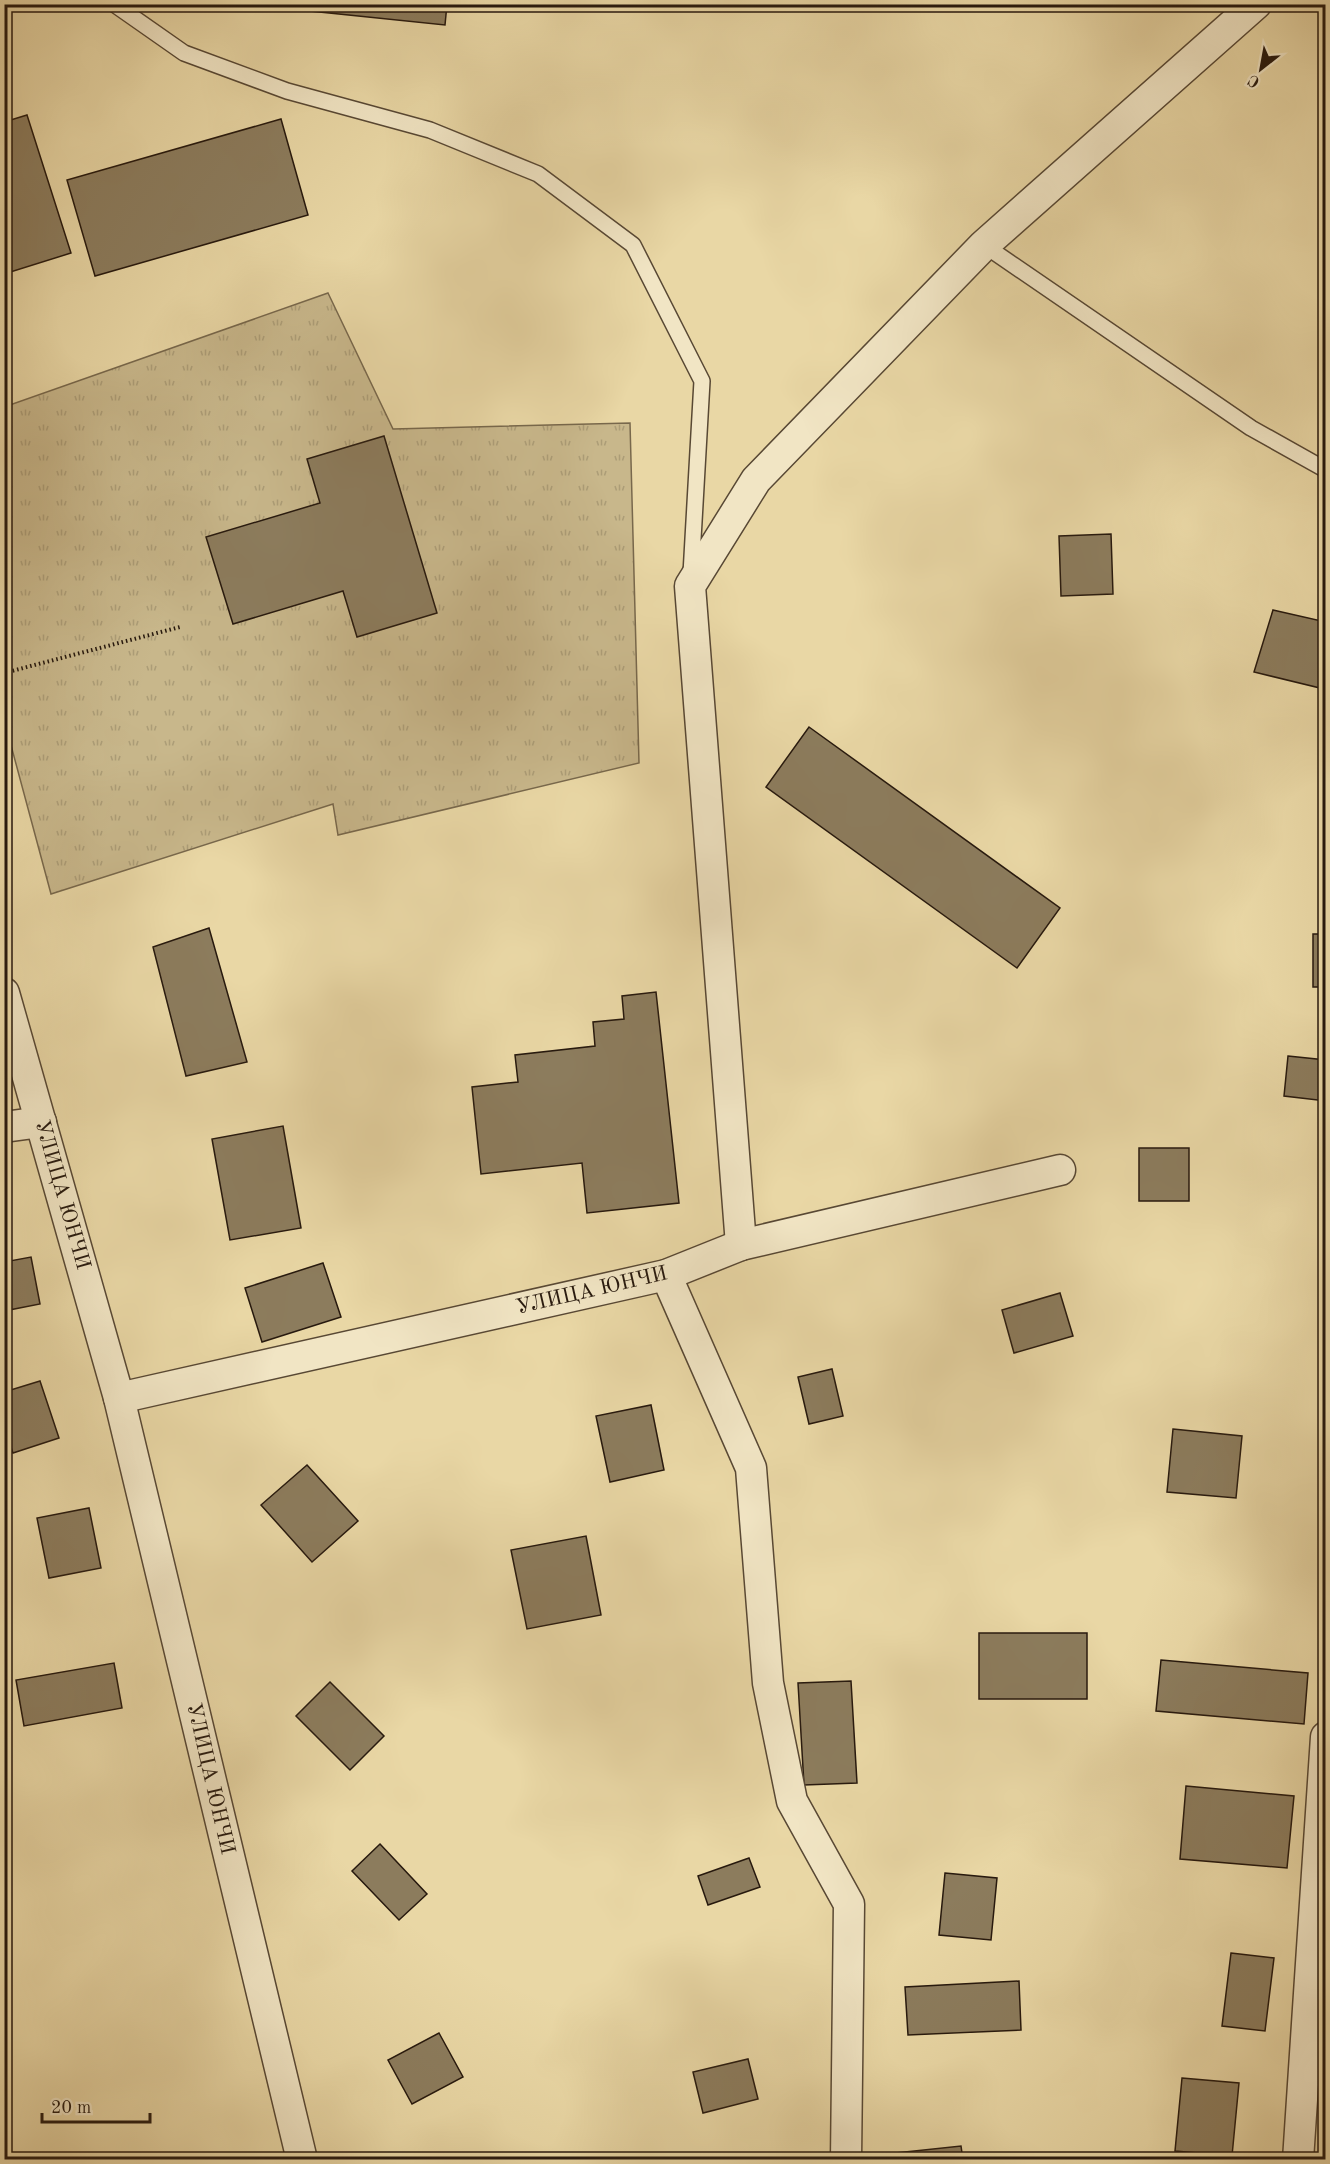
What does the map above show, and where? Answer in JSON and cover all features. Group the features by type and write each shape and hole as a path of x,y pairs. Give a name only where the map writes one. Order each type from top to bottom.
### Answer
{"street":[{"path":"741,1245 690,586 756,480 984,245 1256,4"},
{"name":"УЛИЦА ЮНЧИ","path":"4,993 119,1398 302,2160"},
{"path":"4,1127 41,1122"},
{"name":"УЛИЦА ЮНЧИ","path":"119,1398 666,1275 741,1245 1060,1170"},
{"path":"666,1275 751,1468 768,1683 792,1801 849,1904 846,2160"},
{"path":"1298,2160 1326,1737"}],"lane":[{"path":"114,4 184,53 287,90 430,130 538,174 633,245 702,381 690,586"},
{"path":"984,245 1251,428 1326,470"}],"path":[{"path":"4,673 180,627"}],"green space":[{"path":"328,293 393,429 630,423 639,763 338,835 333,804 51,894 5,723 4,407"}],"building":[{"path":"281,4 447,4 445,25 281,8"},
{"path":"27,115 71,253 4,274 4,122"},
{"path":"281,119 308,215 95,276 67,180"},
{"path":"384,436 437,613 357,637 343,591 233,624 206,537 320,503 307,459"},
{"path":"1111,534 1113,594 1061,596 1059,536"},
{"path":"1273,610 1326,622 1326,663 1320,688 1254,672"},
{"path":"809,727 1060,908 1017,968 766,787"},
{"path":"209,928 247,1062 186,1076 153,947"},
{"path":"1313,934 1326,934 1326,987 1313,987"},
{"path":"656,992 679,1203 587,1213 582,1163 481,1174 472,1087 518,1082 515,1055 595,1046 593,1022 624,1019 622,996"},
{"path":"1288,1056 1326,1060 1326,1101 1284,1096"},
{"path":"283,1126 301,1228 230,1240 212,1139"},
{"path":"1139,1148 1189,1148 1189,1201 1139,1201"},
{"path":"31,1257 40,1304 4,1311 4,1262"},
{"path":"323,1263 341,1317 262,1342 245,1288"},
{"path":"1060,1293 1073,1336 1014,1353 1002,1310"},
{"path":"832,1369 843,1416 809,1424 798,1377"},
{"path":"40,1381 59,1438 13,1453 4,1427 4,1392"},
{"path":"651,1405 664,1470 610,1482 596,1416"},
{"path":"1173,1429 1242,1436 1236,1498 1167,1492"},
{"path":"307,1465 358,1521 312,1562 261,1505"},
{"path":"89,1508 101,1568 49,1578 37,1518"},
{"path":"586,1536 601,1615 527,1629 511,1550"},
{"path":"979,1633 1087,1633 1087,1699 979,1699"},
{"path":"1161,1660 1308,1673 1304,1724 1156,1711"},
{"path":"114,1663 122,1708 24,1726 16,1680"},
{"path":"851,1681 857,1783 804,1785 798,1683"},
{"path":"330,1682 384,1736 350,1770 296,1716"},
{"path":"1186,1786 1294,1796 1287,1868 1180,1859"},
{"path":"380,1844 427,1894 399,1920 352,1871"},
{"path":"749,1858 760,1887 708,1905 698,1876"},
{"path":"945,1873 997,1878 991,1940 939,1935"},
{"path":"1231,1953 1274,1958 1265,2031 1222,2026"},
{"path":"1019,1981 1021,2030 908,2035 905,1987"},
{"path":"439,2033 463,2077 412,2104 388,2060"},
{"path":"748,2059 758,2099 703,2113 693,2072"},
{"path":"1182,2078 1239,2083 1232,2156 1175,2151"},
{"path":"961,2146 963,2160 877,2160 877,2155"}]}
